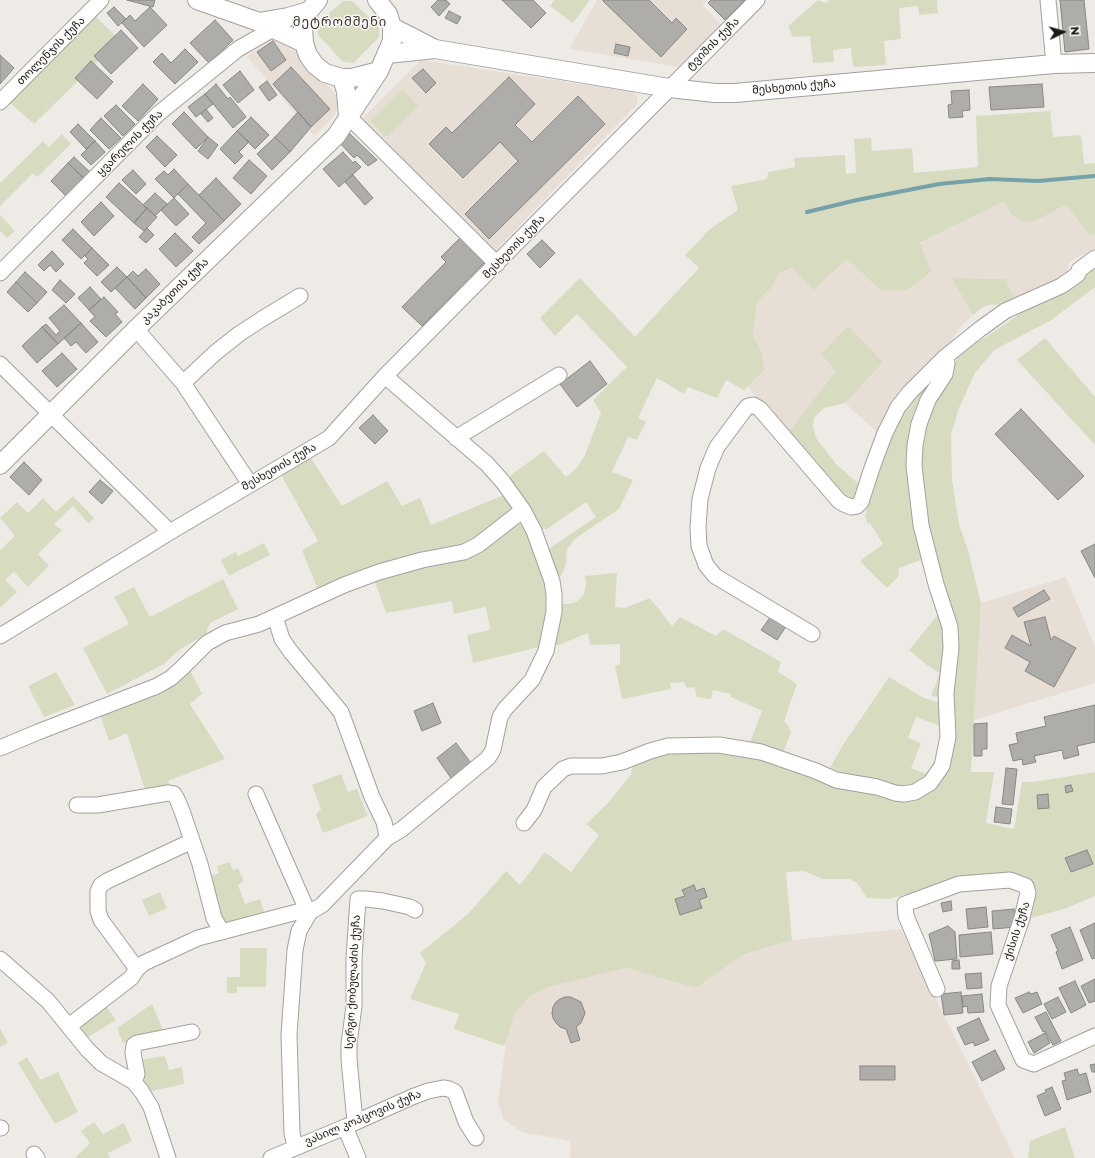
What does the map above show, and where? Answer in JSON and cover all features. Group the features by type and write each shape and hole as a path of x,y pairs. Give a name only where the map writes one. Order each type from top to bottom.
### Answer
{"street":[{"name":"თოლენჯის ქუჩა","path":"0,102 101,0"},
{"path":"197,0 266,25 304,43"},
{"path":"377,0 388,14 392,27 435,49"},
{"name":"ტვიშის ქუჩა","path":"669,88 757,0"},
{"path":"1048,0 1054,64"},
{"path":"266,25 288,17 313,5"},
{"path":"313,5 303,26 304,43 308,55 316,65 325,73 342,78 352,78 379,71"},
{"name":"ყვარელის ქუჩა","path":"0,273 158,114 266,25"},
{"name":"კაკაბეთის ქუჩა","path":"0,465 136,329 329,144 336,136 379,71 392,41 392,27"},
{"path":"387,54 435,49 669,88"},
{"name":"მესხეთის ქუჩა","path":"0,636 170,532 329,438 385,376 669,88 699,92 735,93 1054,64 1095,63"},
{"path":"342,78 346,92 348,116 497,264"},
{"path":"812,634 715,576 706,565 699,546 698,527 700,506 708,468 717,447 743,412 748,406 753,405 760,409 839,501 851,506 857,506 861,502 885,433 898,407 910,392 944,358 980,329 1005,312 1061,286 1078,274 1079,270 1095,258"},
{"path":"183,383 215,353 239,334 300,296"},
{"path":"136,329 183,383 250,484"},
{"path":"524,823 534,810 544,787 563,769 571,766 602,766 622,762 668,746 719,745 761,752 816,771 836,780 877,787 895,793 904,794 915,792 930,783 942,766 948,737 946,693 951,648 950,627 936,584 920,525 914,466 915,445 919,424 928,400 945,374 947,363 944,358"},
{"path":"0,364 170,532"},
{"path":"456,438 558,375"},
{"path":"69,1026 131,978 144,963 198,938 307,911 322,905 387,838 402,829 488,758 493,750 500,717 505,709 532,680 546,651 554,612 552,581 534,532 523,510 504,482 487,464 385,376"},
{"path":"0,748 157,686 171,678 207,643 225,633 259,624 344,584 374,573 403,564 464,552 478,545 523,510"},
{"path":"274,617 282,639 291,652 341,712 369,790 384,822 387,838"},
{"path":"77,805 98,805 168,793 174,794 178,799 192,841 214,918 222,932"},
{"path":"256,794 307,911 299,931 295,950 290,1035 292,1133 295,1147"},
{"path":"138,969 101,920 98,911 98,891 101,885 107,881 192,841"},
{"name":"ქისის ქუჩა","path":"938,989 906,916 905,904 959,884 1010,880 1026,886 1028,893 1022,918 998,986 998,1005 1023,1060 1034,1064 1095,1036"},
{"name":"სერგო ქობულაძის ქუჩა","path":"358,1158 350,1125 349,1044 354,1006 354,958 358,899 366,898 383,901 410,907 415,910"},
{"path":"0,959 48,1001 87,1049 101,1063 134,1082 151,1107 168,1158"},
{"path":"134,1082 137,1074 133,1053 134,1045 137,1043 192,1032"},
{"name":"ვასილ კოპცოვის ქუჩა","path":"270,1158 428,1091 443,1088 449,1089 457,1096 466,1122 476,1138"}],"shaded area":[{"path":"597,0 707,0 702,5 723,27 678,67 569,49"},
{"path":"273,40 285,42 295,49 303,61 329,86 336,96 338,103 337,110 331,120 314,136 247,56"},
{"path":"421,60 633,92 637,97 637,104 495,251 363,118"},
{"path":"1004,200 1011,214 1036,221 1066,205 1090,236 1095,234 1095,248 1069,262 1067,278 1014,299 1006,279 951,278 973,315 956,333 948,348 879,434 845,403 883,362 836,371 787,434 748,387 765,370 761,350 753,336 757,302 771,288 779,273 791,268 814,290 847,259 880,290 920,244"},
{"path":"1066,577 1095,647 1095,683 974,720 981,603"},
{"path":"901,929 1015,1158 570,1158 571,1141 521,1132 503,1119 498,1102 506,1042 515,1013 530,996 549,987 626,968 695,988 745,954 792,940"}],"green space":[{"path":"554,0 590,0 573,23 550,6"},
{"path":"818,0 826,3 829,0 937,0 938,13 919,15 918,6 899,8 901,39 884,41 886,65 853,67 851,48 833,50 834,62 813,63 810,36 793,37 788,26"},
{"path":"343,1 352,1 379,27 379,37 354,63 343,62 318,35 318,23"},
{"path":"96,17 120,40 34,124 8,101"},
{"path":"402,89 418,106 386,137 370,121"},
{"path":"1050,111 1053,137 1081,135 1084,164 1095,163 1095,234 1090,236 1066,205 1036,221 1023,222 1011,214 1004,201 920,243 931,272 907,290 880,290 847,259 814,290 791,268 779,273 771,288 757,302 753,336 761,350 765,370 744,390 726,380 717,398 688,387 684,394 657,378 638,418 646,422 637,440 628,437 612,472 633,480 619,509 576,538 567,549 566,564 562,575 556,577 547,550 596,517 586,502 547,529 541,529 510,478 512,474 544,451 566,477 576,469 585,455 601,413 593,400 627,367 577,314 555,336 540,318 580,278 635,337 699,268 685,255 710,229 738,210 731,186 767,179 768,172 795,167 794,158 845,155 846,174 856,173 854,139 871,138 872,151 912,148 914,173 978,167 976,116"},
{"path":"62,134 71,144 37,177 33,173 0,206 0,183 43,141 49,147"},
{"path":"0,215 15,231 7,238 0,231"},
{"path":"1095,265 1095,287 1050,321 994,350 975,373 959,408 951,435 952,480 959,525 968,550 981,603 971,772 994,772 986,823 1014,829 1022,782 1033,782 1095,772 1095,896 1067,908 1031,918 1035,901 1034,886 960,880 889,899 867,898 857,883 849,879 823,879 804,871 786,872 792,940 745,954 695,988 626,968 549,987 530,996 515,1013 504,1046 454,1029 459,1014 410,999 426,963 420,953 468,914 506,871 520,885 545,852 571,872 599,835 586,824 607,804 631,775 632,768 637,761 689,748 752,754 891,795 943,771 955,641 932,554 918,470 923,427 952,367 959,356 966,349 1021,313 1057,293"},
{"path":"951,278 1006,279 1014,299 1017,301 1007,304 989,305 981,308 973,315"},
{"path":"848,326 883,362 845,403 824,408 814,418 813,426 816,438 838,466 860,485 856,500 844,501 787,434 836,371 821,354"},
{"path":"1045,338 1095,397 1095,445 1017,360"},
{"path":"938,369 915,422 926,558 899,568 898,577 887,588 860,561 883,544 870,523 868,524 865,517 867,507 871,491 897,419"},
{"path":"309,455 342,506 387,481 402,506 420,498 431,525 506,494 510,500 510,513 459,546 377,565 317,588 302,550 318,541 280,473"},
{"path":"73,496 94,518 89,524 73,506 54,524 62,530 38,554 49,566 28,587 14,572 5,580 17,592 0,608 0,550 15,536 0,518 17,502 28,513 43,498 56,512"},
{"path":"520,524 527,526 548,591 550,603 540,647 473,663 467,635 490,630 486,607 454,614 452,601 386,613 374,579 480,550 504,535 514,525"},
{"path":"264,543 270,555 229,576 221,560 236,552 238,556"},
{"path":"617,573 615,607 625,608 650,598 672,626 680,617 716,636 723,629 781,662 778,672 797,684 784,721 791,733 783,752 749,745 762,711 731,697 731,694 713,690 711,699 696,697 695,687 687,688 684,682 670,683 671,689 622,699 615,666 620,664 620,644 590,645 588,633 559,645 549,645 557,604 568,604 576,602 580,599 584,594 586,584 585,576"},
{"path":"223,579 238,609 210,623 206,634 179,650 164,664 107,694 83,648 129,624 114,597 134,587 150,617"},
{"path":"941,611 947,630 942,697 931,696 940,673 928,666 909,650"},
{"path":"192,669 191,672 202,694 190,704 225,759 168,781 171,788 146,793 127,733 109,741 100,715"},
{"path":"56,672 75,705 44,717 28,686"},
{"path":"889,677 922,697 942,704 944,727 916,717 908,738 921,743 911,768 928,775 912,790 865,780 830,768 841,748"},
{"path":"341,774 348,792 357,789 368,816 323,833 316,814 321,809 312,785"},
{"path":"229,862 233,870 238,868 244,881 238,885 245,904 260,899 265,915 227,924 224,923 206,878 219,873 217,866"},
{"path":"160,892 167,908 149,916 142,900"},
{"path":"240,948 267,948 266,987 237,987 237,993 227,993 227,977 240,977"},
{"path":"103,1002 116,1020 85,1039 81,1028 81,1023"},
{"path":"152,1004 163,1030 123,1043 117,1028"},
{"path":"0,1028 8,1043 0,1047"},
{"path":"165,1056 169,1070 182,1067 184,1084 151,1091 140,1080 140,1060"},
{"path":"27,1057 40,1080 58,1072 78,1112 55,1124 18,1063"},
{"path":"94,1122 103,1134 124,1123 132,1141 108,1153 110,1158 75,1158 90,1143 81,1131"},
{"path":"1065,1127 1075,1158 1028,1158 1030,1141"}],"building":[{"path":"127,0 155,0 153,7"},
{"path":"438,0 446,0 450,4 439,16 431,7"},
{"path":"502,0 533,0 546,13 531,28"},
{"path":"603,0 649,0 672,23 676,18 687,29 661,57"},
{"path":"711,0 745,0 725,20 708,3"},
{"path":"1060,0 1084,0 1089,49 1065,52"},
{"path":"114,7 126,19 118,26 107,13"},
{"path":"150,7 167,25 144,47 122,23 130,15 135,21"},
{"path":"449,11 461,17 457,24 445,18"},
{"path":"215,20 233,40 209,63 190,43"},
{"path":"121,30 138,48 111,74 94,56"},
{"path":"273,41 286,60 271,71 257,52"},
{"path":"616,44 630,47 628,56 614,53"},
{"path":"185,49 198,62 175,84 153,62 162,53 171,63"},
{"path":"0,55 14,68 0,84"},
{"path":"91,61 113,82 97,99 75,78"},
{"path":"291,67 330,109 311,127 273,84"},
{"path":"423,69 436,83 426,93 412,78"},
{"path":"240,71 254,90 238,103 223,85"},
{"path":"509,77 535,104 515,125 532,142 578,96 605,124 489,239 465,214 518,161 500,142 463,178 429,144 446,127 452,133"},
{"path":"267,81 277,95 269,101 259,87"},
{"path":"143,84 158,99 138,121 122,106"},
{"path":"216,84 228,99 230,97 246,117 233,128 205,94"},
{"path":"1042,84 1044,107 991,110 989,87"},
{"path":"969,90 970,110 962,111 963,117 949,118 948,105 952,104 951,91"},
{"path":"205,94 213,104 196,117 188,107"},
{"path":"116,105 135,124 123,136 104,116"},
{"path":"206,109 213,118 208,122 201,114"},
{"path":"184,112 208,137 196,149 172,124"},
{"path":"298,112 311,127 290,152 275,137"},
{"path":"251,117 269,135 255,149 237,131"},
{"path":"101,118 121,138 109,149 90,130"},
{"path":"78,124 95,141 86,149 70,132"},
{"path":"237,131 249,142 239,152 243,156 235,164 220,149"},
{"path":"348,132 377,160 368,166 357,155 354,158 338,141"},
{"path":"157,136 177,155 165,167 146,147"},
{"path":"208,137 218,145 208,159 198,151"},
{"path":"275,137 290,152 272,170 257,154"},
{"path":"95,141 105,152 91,165 81,155"},
{"path":"343,152 353,163 355,161 361,167 339,187 323,169"},
{"path":"74,157 92,174 86,180 68,163"},
{"path":"249,160 267,176 251,194 233,178"},
{"path":"68,163 83,178 66,196 51,181"},
{"path":"174,169 188,184 174,198 155,179 164,171 168,175"},
{"path":"133,170 146,184 136,194 122,180"},
{"path":"353,175 373,198 365,205 345,182"},
{"path":"216,178 241,204 224,221 199,195"},
{"path":"119,183 147,208 134,223 106,197"},
{"path":"188,184 224,221 199,244 192,237 206,223 178,194"},
{"path":"155,193 167,204 155,216 143,205"},
{"path":"174,198 189,214 176,226 161,210"},
{"path":"101,202 114,216 94,236 81,222"},
{"path":"147,208 157,217 144,231 134,223"},
{"path":"147,228 154,235 146,243 139,237"},
{"path":"73,229 92,248 81,259 62,240"},
{"path":"175,233 193,251 176,267 159,249"},
{"path":"460,238 485,262 422,326 402,307 446,262 441,257"},
{"path":"542,240 555,253 540,268 527,254"},
{"path":"92,248 109,265 97,276 84,263 88,259 85,256"},
{"path":"52,251 64,264 56,272 50,265 44,271 38,265"},
{"path":"117,267 127,277 111,292 101,282"},
{"path":"146,269 160,284 146,298 127,277 133,271 138,276"},
{"path":"25,272 47,292 37,303 16,282"},
{"path":"127,277 146,298 135,309 115,288"},
{"path":"60,280 75,294 66,303 52,290"},
{"path":"16,282 37,303 28,312 7,292"},
{"path":"90,287 101,299 89,310 78,298"},
{"path":"104,297 118,312 115,314 122,322 106,337 90,321 95,317 89,310"},
{"path":"64,305 81,323 58,344 42,327 46,324 56,335 60,331 49,318"},
{"path":"81,323 98,342 86,353 76,342 71,346 64,338"},
{"path":"42,327 58,344 37,363 22,346"},
{"path":"62,353 77,369 57,387 42,371"},
{"path":"590,361 607,384 577,407 560,384"},
{"path":"1021,409 1084,476 1058,500 995,434"},
{"path":"373,415 388,431 375,444 359,428"},
{"path":"24,462 42,480 29,495 10,477"},
{"path":"100,480 113,491 102,504 89,492"},
{"path":"1095,544 1095,578 1081,551"},
{"path":"1044,590 1050,599 1018,617 1013,608"},
{"path":"772,615 787,625 777,640 761,630"},
{"path":"1045,617 1051,640 1054,636 1076,648 1054,687 1025,671 1030,662 1005,648 1012,635 1031,646 1024,622"},
{"path":"433,703 441,723 422,731 414,711"},
{"path":"1095,705 1095,742 1077,746 1079,755 1064,759 1062,750 1034,756 1036,762 1023,765 1022,759 1013,761 1009,745 1018,743 1016,733 1046,726 1044,717"},
{"path":"987,723 987,749 982,749 982,756 974,756 974,724"},
{"path":"456,743 471,763 451,778 437,758"},
{"path":"1006,768 1017,769 1013,805 1002,804"},
{"path":"1071,785 1073,791 1066,793 1065,786"},
{"path":"1048,794 1049,808 1038,809 1037,795"},
{"path":"996,807 1012,809 1010,824 994,822"},
{"path":"1087,850 1093,864 1071,872 1065,858"},
{"path":"694,885 696,891 704,888 707,897 699,900 702,908 680,915 675,899 685,896 682,890"},
{"path":"951,901 952,910 943,912 941,903"},
{"path":"986,907 988,927 968,929 966,909"},
{"path":"1014,909 1016,927 993,929 992,911"},
{"path":"1095,923 1095,958 1092,959 1080,930"},
{"path":"948,926 955,932 957,959 935,961 929,934"},
{"path":"1070,927 1083,960 1062,969 1056,952 1058,951 1051,935"},
{"path":"991,932 993,954 960,957 959,935"},
{"path":"959,960 960,969 952,969 952,961"},
{"path":"981,973 982,988 967,989 965,974"},
{"path":"1095,979 1095,1001 1089,1003 1081,986"},
{"path":"1075,981 1086,1005 1071,1013 1059,988"},
{"path":"961,992 963,1013 944,1015 941,994"},
{"path":"1029,992 1031,994 1037,992 1042,1004 1023,1013 1015,998"},
{"path":"982,994 984,1012 968,1013 967,1006 963,1007 962,996"},
{"path":"565,997 571,997 581,1002 585,1013 581,1023 576,1027 580,1040 571,1043 566,1029 560,1027 556,1023 552,1013 556,1002"},
{"path":"1058,997 1066,1012 1052,1019 1044,1004"},
{"path":"1046,1012 1061,1041 1053,1045 1045,1031 1043,1032 1035,1017"},
{"path":"979,1018 989,1040 975,1046 973,1042 965,1045 957,1028"},
{"path":"1045,1033 1050,1043 1034,1053 1028,1042"},
{"path":"995,1050 1005,1069 982,1081 972,1062"},
{"path":"1095,1064 1095,1072 1092,1072 1090,1065"},
{"path":"860,1066 895,1066 895,1080 860,1080"},
{"path":"1077,1069 1079,1075 1086,1073 1091,1092 1067,1100 1062,1081 1066,1080 1064,1073"},
{"path":"1052,1087 1061,1109 1045,1116 1037,1096 1046,1092 1045,1090"}],"waterway":[{"path":"807,212 857,200 939,184 990,179 1038,181 1094,176"}],"district":[{"name":"მეტრომშენი","path":"340,22"}]}
